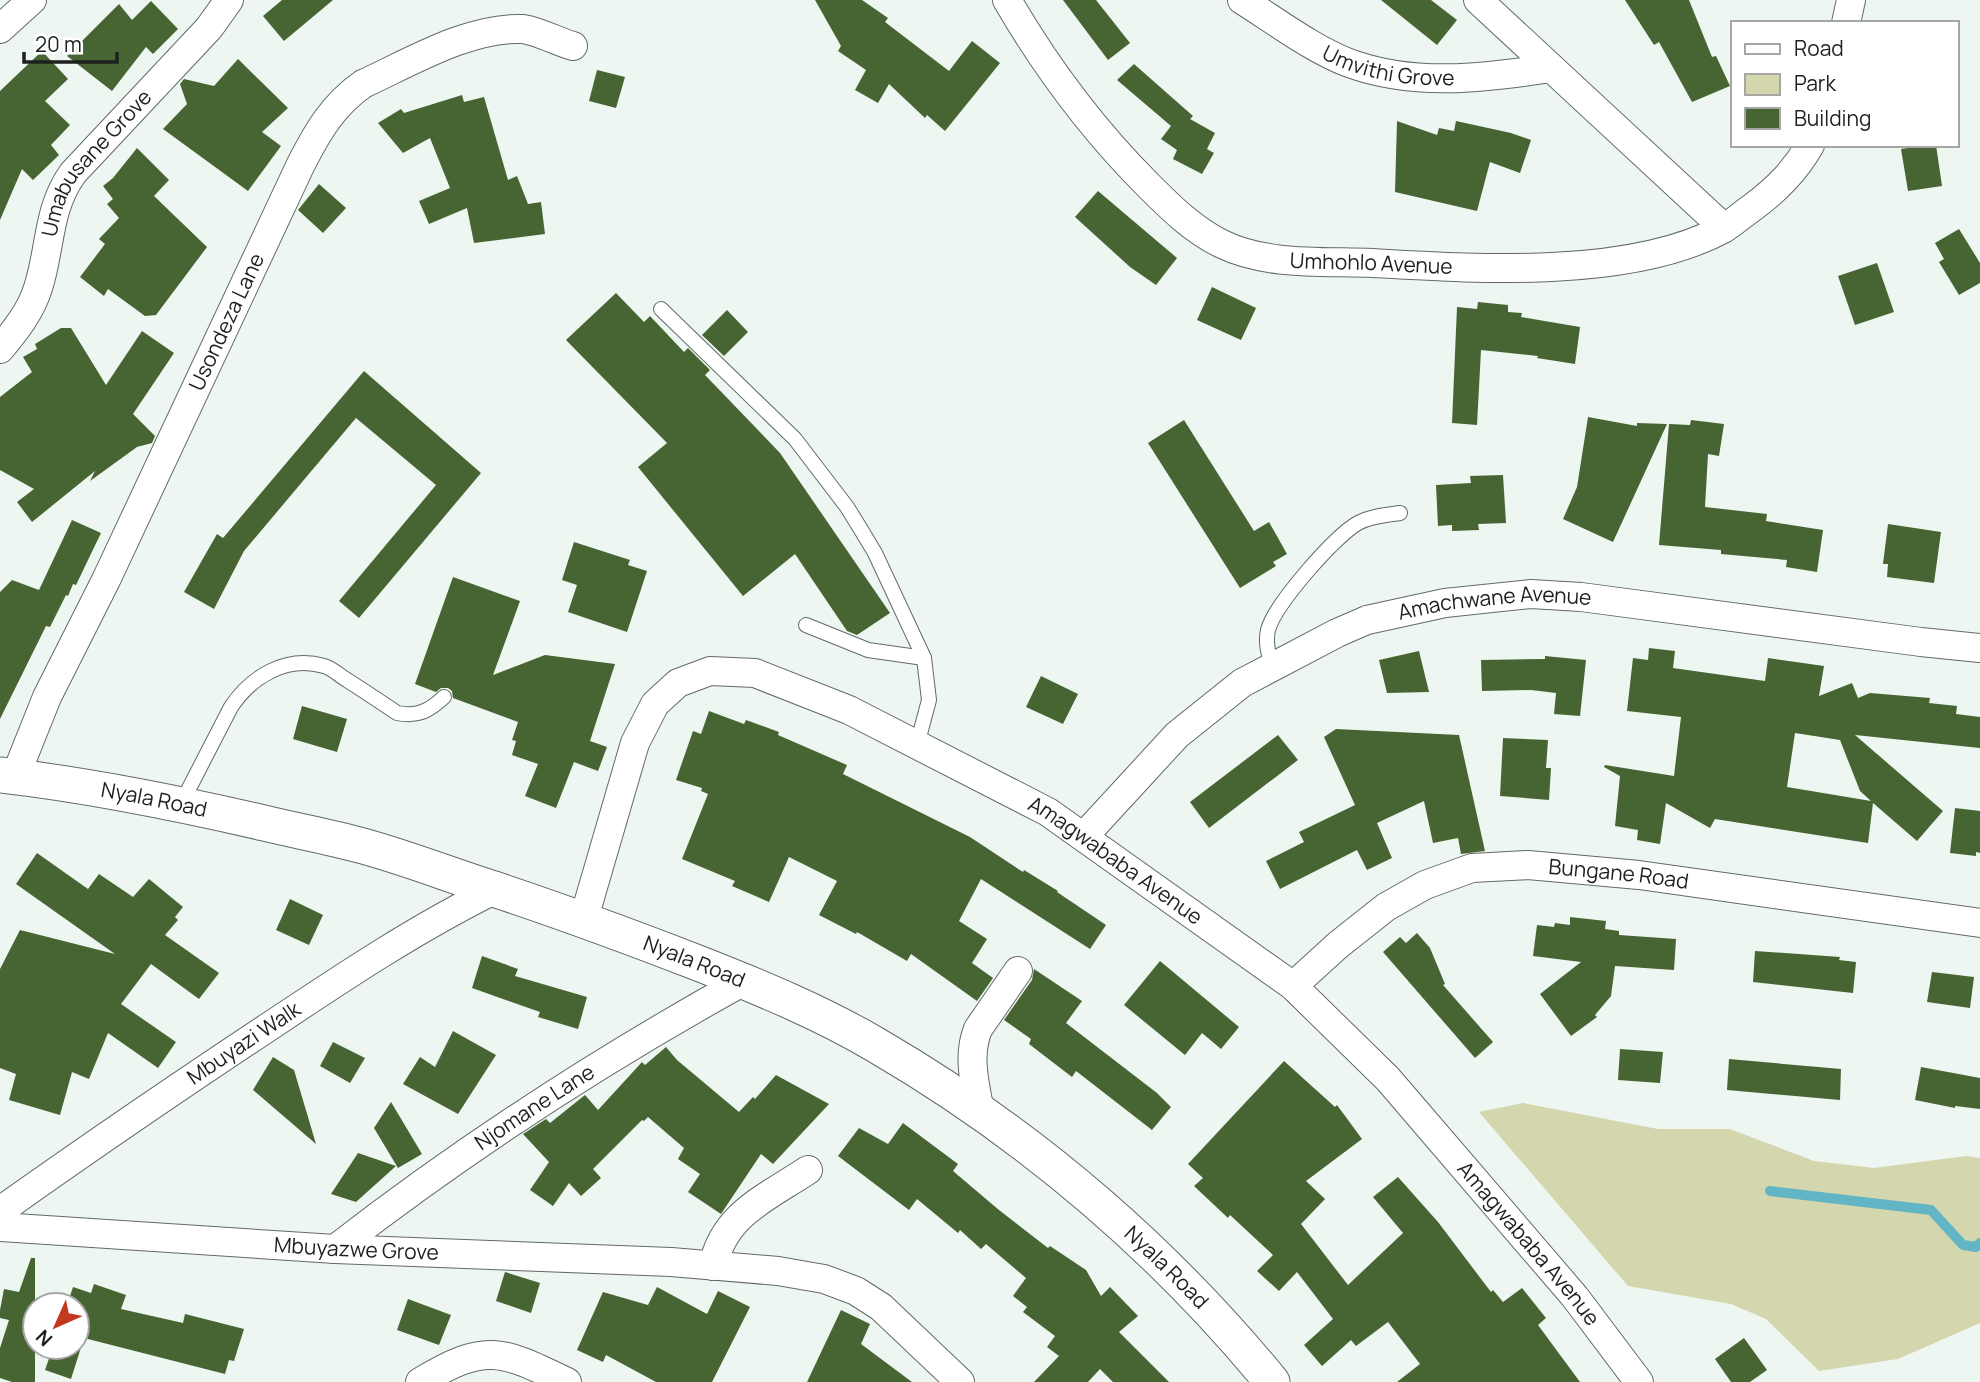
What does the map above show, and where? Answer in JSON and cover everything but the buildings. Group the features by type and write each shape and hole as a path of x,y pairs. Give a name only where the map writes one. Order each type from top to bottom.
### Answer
{"street":[{"path":"0,29 32,0"},
{"name":"Umabusane Grove","path":"0,349 23,320 38,288 56,203 62,188 209,28 229,0"},
{"name":"Umhohlo Avenue","path":"1007,0 1023,28 1100,135 1181,216 1202,233 1255,256 1399,265 1538,267 1648,255 1684,246 1724,228 1784,182 1809,147"},
{"name":"Umvithi Grove","path":"1242,0 1335,57 1373,69 1442,79 1494,76 1551,68"},
{"path":"1478,0 1724,228"},
{"path":"1846,21 1851,0"},
{"name":"Usondeza Lane","path":"8,776 106,580 301,164 327,116 344,98 363,84 475,35 524,29 573,46"},
{"name":"Amachwane Avenue","path":"1084,836 1177,735 1242,683 1367,620 1445,603 1531,594 1581,597 1980,648"},
{"name":"Amagwababa Avenue","path":"584,918 635,743 655,704 678,683 710,671 755,673 849,710 1048,812 1293,986 1388,1079 1575,1297 1639,1382"},
{"name":"Nyala Road","path":"8,776 181,804 362,845 584,918 744,981 824,1017 875,1044 980,1112 1068,1178 1116,1219 1216,1318 1272,1382"},
{"name":"Bungane Road","path":"1293,986 1362,925 1408,894 1472,868 1528,864 1639,875 1980,923"},
{"name":"Mbuyazi Walk","path":"0,1211 161,1098 356,969 425,926 496,889"},
{"path":"980,1112 972,1058 974,1038 1018,971"},
{"name":"Njomane Lane","path":"335,1248 434,1175 589,1071 660,1027 744,981"},
{"path":"713,1266 717,1247 730,1226 747,1211 808,1170"},
{"name":"Mbuyazwe Grove","path":"0,1227 335,1248 657,1261 789,1273 824,1279 856,1291 881,1307 960,1382"},
{"path":"421,1382 449,1365 485,1354 515,1359 567,1382"}],"lane":[{"path":"661,309 795,439 831,486 875,553 924,658 929,700 917,745"},
{"path":"1272,667 1266,645 1268,631 1273,616 1287,596 1336,539 1350,528 1373,517 1400,513"},
{"path":"806,625 868,650 924,658"},
{"path":"181,804 230,707 241,692 260,676 282,666 296,663 326,666 397,712 410,715 430,710 444,697"}],"green space":[{"path":"1523,1103 1658,1129 1730,1129 1814,1161 1874,1168 1966,1156 1980,1158 1980,1323 1898,1359 1819,1371 1766,1319 1731,1304 1628,1286 1479,1112"}],"waterway":[{"path":"1770,1191 1931,1210 1963,1245 1976,1247 1980,1243"}]}
